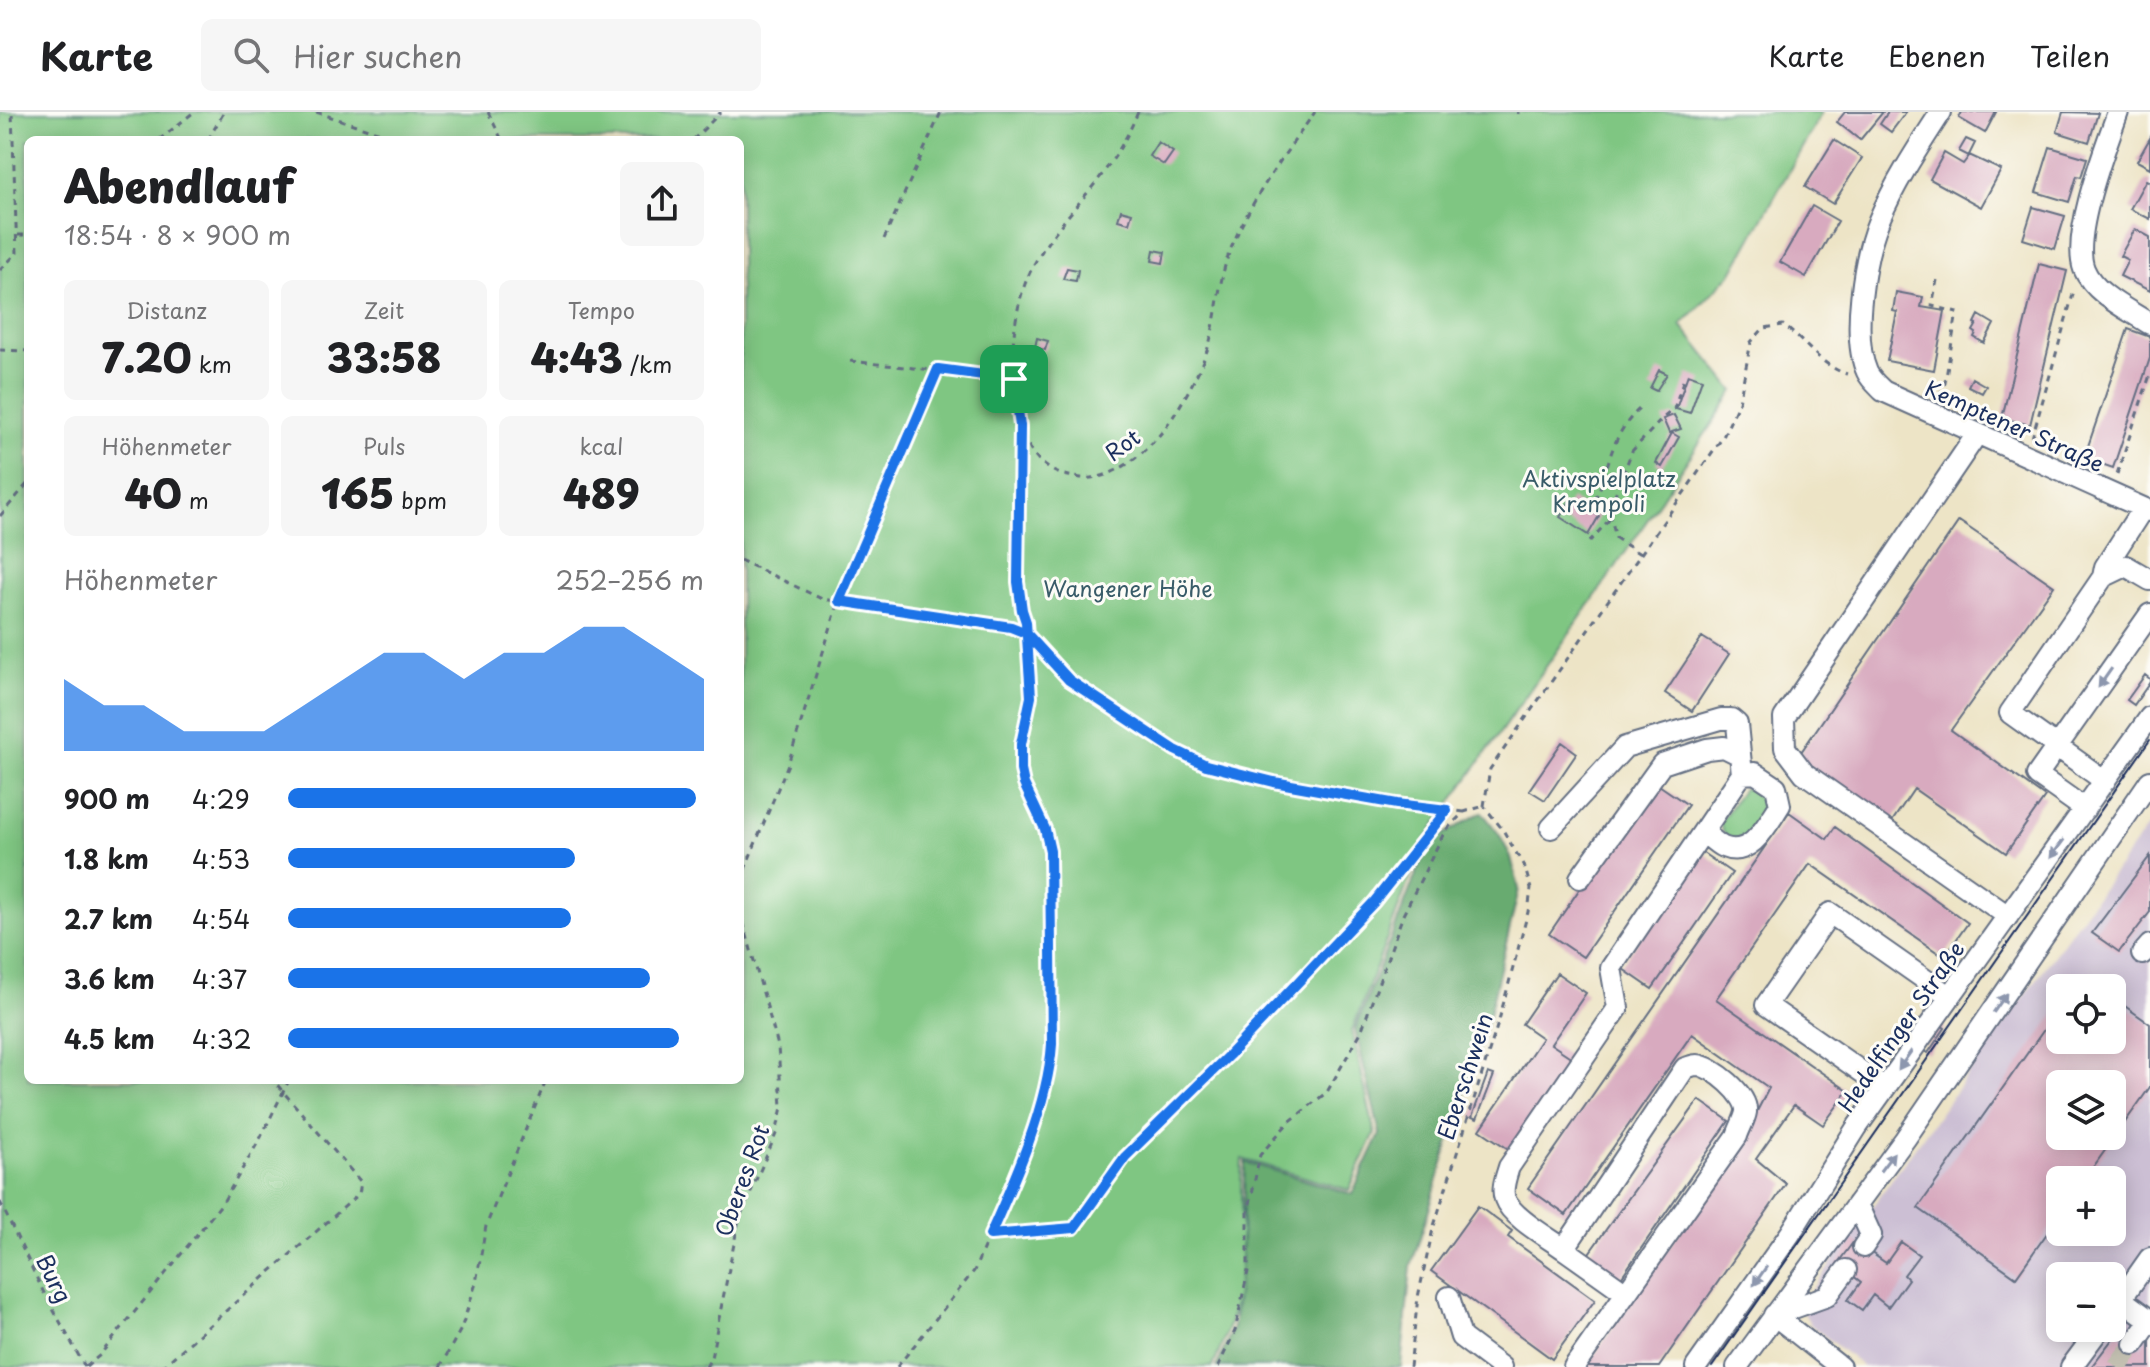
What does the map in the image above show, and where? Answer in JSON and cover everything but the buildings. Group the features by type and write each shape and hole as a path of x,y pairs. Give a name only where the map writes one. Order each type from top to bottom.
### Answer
{"street":[{"path":"1867,374 1858,332 1863,282 1878,221 1911,159 1941,112"},
{"path":"2118,112 2085,219 2080,243 2084,270 2103,293 2150,324"},
{"name":"Kemptener Straße","path":"1867,374 1883,391 2147,510"},
{"path":"1977,434 1784,718 1785,748 1804,773 2008,916"},
{"path":"2105,781 2010,713 2103,577 2105,567 2147,510"},
{"path":"2103,577 2126,566 2150,580"},
{"path":"2085,809 2037,775 2150,614"},
{"name":"Hedelfinger Straße","path":"1696,1367 1790,1234 1857,1127 2150,717"},
{"path":"1551,828 1625,747 1721,719 1731,719 1737,724 1741,764 1703,832 1611,968 1618,1008 1509,1167 1507,1176 1505,1199 1514,1213 1626,1293"},
{"path":"1580,878 1662,764 1707,749 1724,747 1741,764 1776,787 1780,805 1756,841 1739,848 1725,848 1703,832"},
{"path":"1737,1367 2008,991 2150,781"},
{"path":"1885,1088 1766,1005 1830,913 1950,997"},
{"path":"1564,1249 1685,1068 1695,1065 1705,1068 1736,1088 1747,1110 1737,1136 1574,1367"},
{"path":"1857,1204 1871,1235 1863,1247"},
{"path":"2126,1292 2150,1258"},
{"path":"1774,1315 1827,1296 1846,1270"},
{"path":"1449,1297 1461,1337 1501,1367"},
{"path":"2126,1309 2150,1321 2134,1344"},
{"path":"1774,1315 1840,1367"},
{"path":"2071,1367 2090,1342"}],"path":[{"path":"0,270 17,253 12,112"},
{"path":"164,136 194,112"},
{"path":"210,136 224,112"},
{"path":"316,112 390,136"},
{"path":"488,112 500,136"},
{"path":"697,136 721,112"},
{"path":"884,239 941,112"},
{"name":"Rot","path":"1138,112 1108,166 1042,247 1025,285 1013,335 1020,426 1031,452 1046,467 1064,476 1093,479 1122,468 1163,432 1194,380 1210,343 1231,248 1250,210 1315,112"},
{"path":"18,235 24,235"},
{"path":"2027,457 2070,301 2084,270"},
{"path":"1932,413 1945,383 1957,312 1932,306 1937,280"},
{"path":"744,562 822,599 1011,627 1026,633 1069,680 1175,750 1206,765 1274,782 1397,804 1464,812 1484,806 1490,769 1723,437 1739,402 1751,342 1764,328 1783,325 1800,337 1831,369 1846,374 1867,374"},
{"path":"0,350 24,351"},
{"path":"850,361 1014,379"},
{"path":"744,871 788,764 839,601 938,369"},
{"path":"2110,493 2150,375"},
{"path":"1640,554 1616,538 1609,510 1632,451 1674,409 1684,378"},
{"path":"1589,510 1619,431 1639,409"},
{"path":"897,1367 974,1271 1025,1149 1051,1063 1050,851 1045,829 1024,784 1021,770 1021,744 1031,697 1028,646 1018,582 1020,426"},
{"path":"0,516 24,488"},
{"path":"1593,503 1609,510"},
{"path":"1589,542 1610,519"},
{"name":"Eberschwein","path":"1410,1367 1418,1297 1433,1229 1499,1020 1528,912 1531,889 1525,868 1503,830 1484,806"},
{"path":"990,1235 1074,1228 1125,1157 1229,1055 1374,902 1447,810"},
{"path":"1218,1367 1235,1331 1248,1271 1248,1213 1260,1155 1288,1123 1327,1092 1361,1032 1403,915 1445,831 1464,812"},
{"name":"Oberes Rot","path":"706,1367 711,1358 739,1219 776,1134 782,1107 778,1046 744,925"},
{"path":"162,1367 359,1194 361,1182 277,1084"},
{"path":"85,1367 100,1355 206,1226 240,1174 287,1084"},
{"path":"440,1367 461,1329 476,1283 486,1226 544,1084"},
{"name":"Burg","path":"0,1202 43,1291 85,1367"}],"shaded area":[{"path":"2150,823 2150,1367 1863,1367 1810,1324 1803,1311 1806,1298"}],"green space":[{"name":"Wangener Höhe","path":"0,112 1822,112 1732,273 1681,325 1734,391 1423,843 1352,1031 1375,1133 1349,1190 1242,1159 1239,1287 1213,1367 0,1367"},
{"path":"1757,785 1767,791 1770,804 1750,833 1739,839 1729,837 1723,832 1720,822 1743,789"},
{"path":"1482,812 1511,857 1519,889 1489,1015 1411,1267 1401,1367 1217,1367 1233,1327 1241,1262 1245,1162 1352,1194 1380,1134 1355,1029 1428,844"}],"tunnel":[{"path":"2117,1367 2134,1344"}],"tram line":[{"path":"1712,1367 2150,740"}],"route":[{"path":"1014,379 938,369 839,601 1011,627 1026,633 1069,680 1175,750 1206,765 1274,782 1447,810 1374,902 1229,1055 1125,1157 1074,1228 990,1235 1025,1149 1051,1063 1052,1044 1050,851 1045,829 1024,784 1021,770 1021,744 1031,697 1026,633 1026,622 1018,582 1020,426 1014,379"}],"park label":[{"name":"Aktivspielplatz Krempoli","path":"1599,490"}]}
